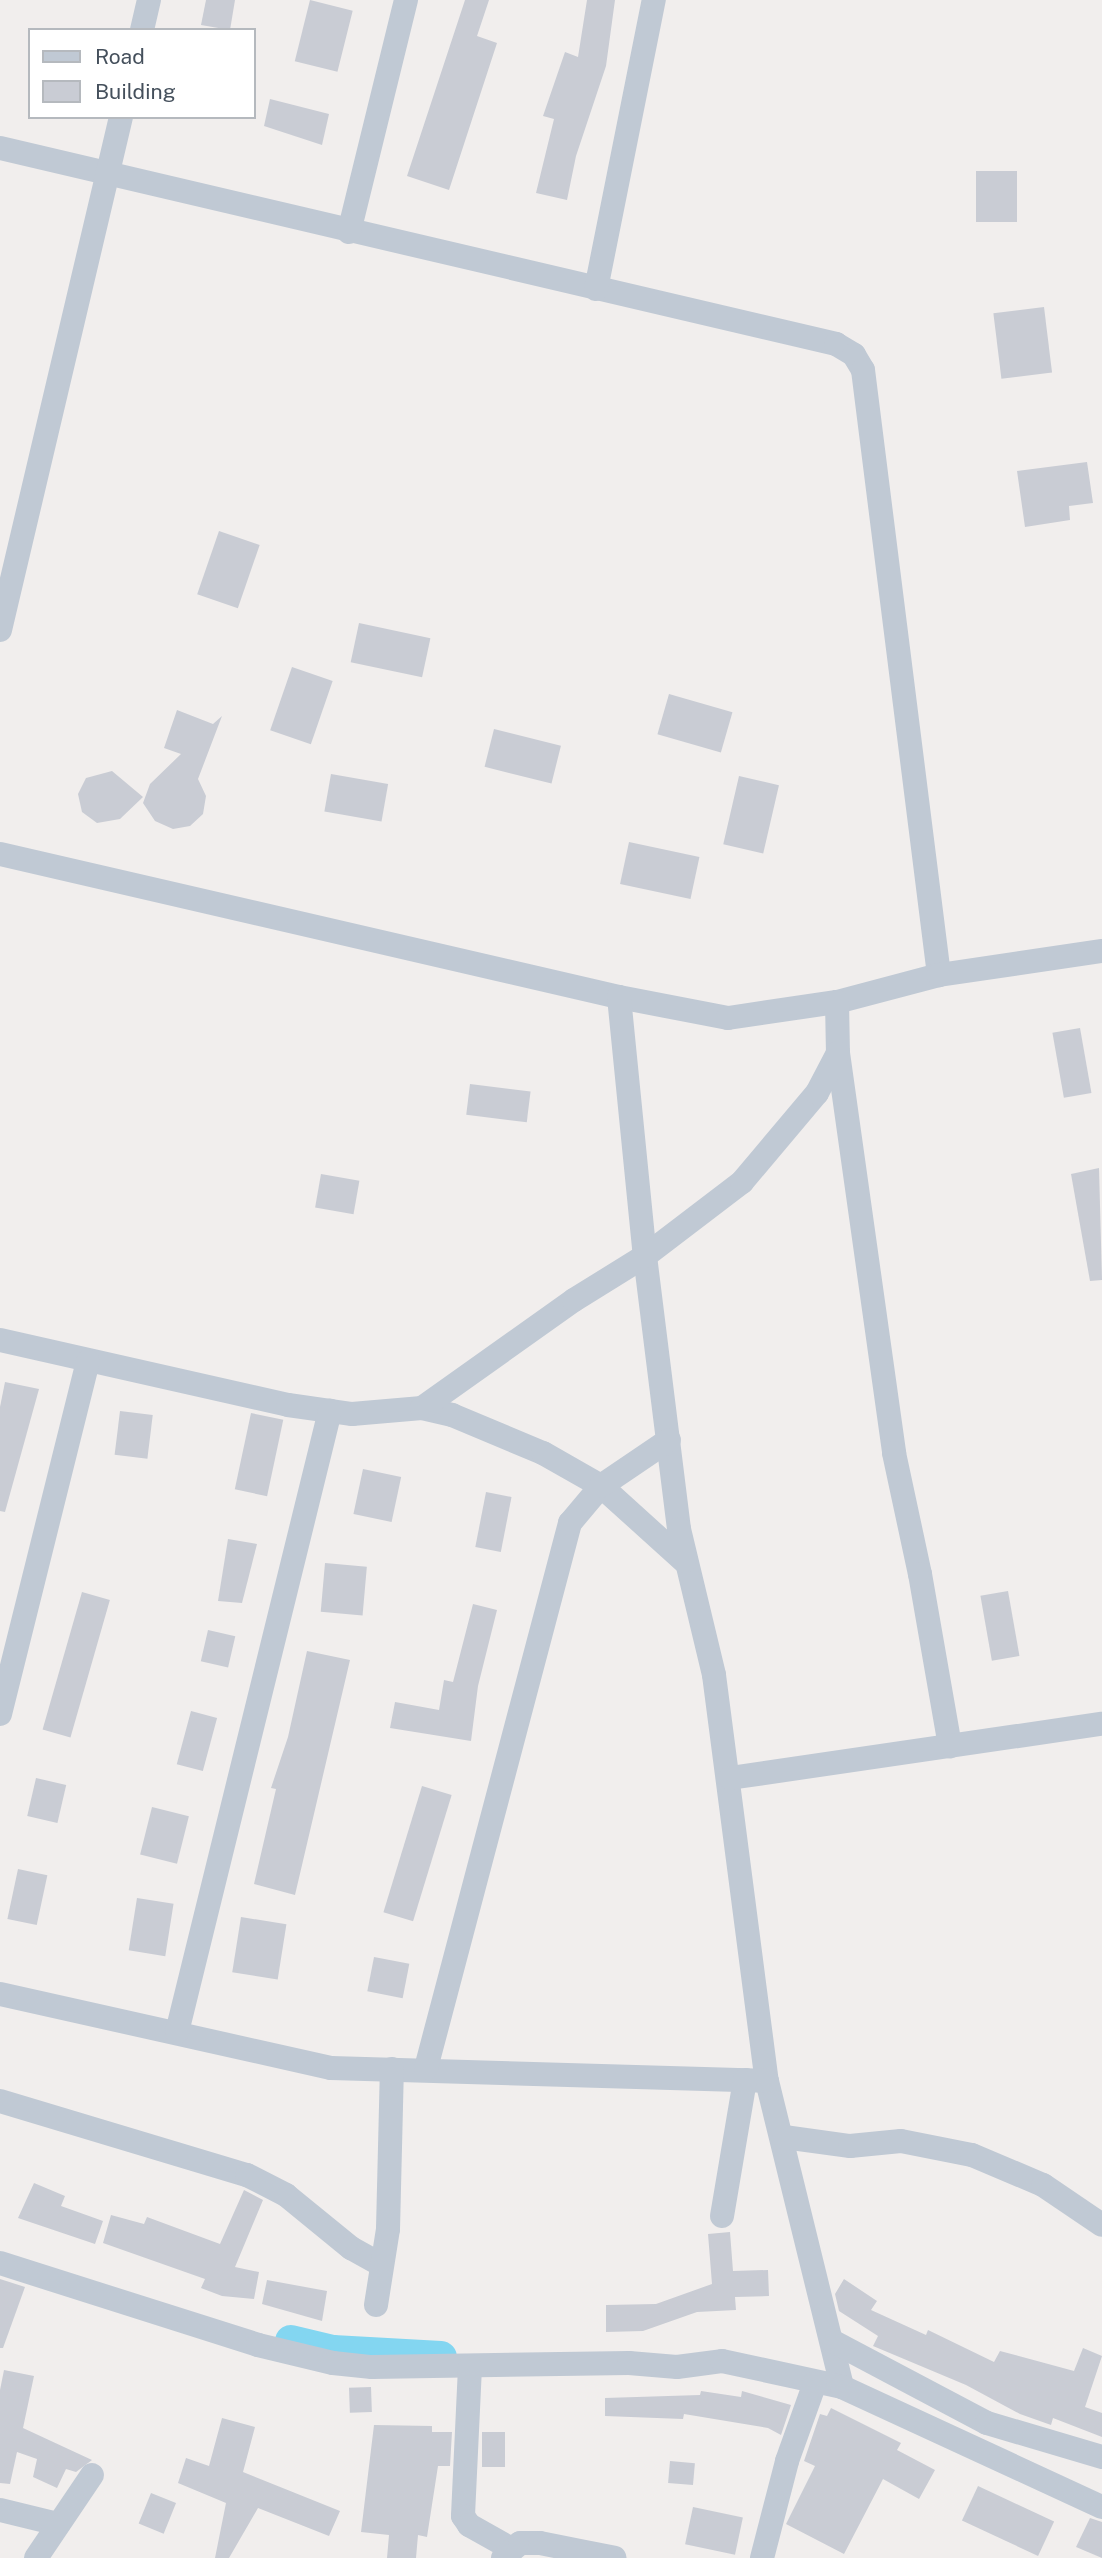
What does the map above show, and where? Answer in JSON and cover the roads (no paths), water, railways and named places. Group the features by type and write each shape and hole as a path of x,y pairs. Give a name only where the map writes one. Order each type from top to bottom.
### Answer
{"street":[{"path":"142,28 149,0"},
{"path":"349,232 406,0"},
{"path":"596,289 653,0"},
{"path":"0,630 121,119"},
{"path":"0,148 107,177 836,344 854,355 863,370 939,975"},
{"path":"0,854 619,997 728,1018 837,1002 939,975 1102,951"},
{"path":"619,997 645,1256 684,1561 714,1675 730,1778 756,2081 775,2126 784,2137 842,2387"},
{"path":"837,1002 838,1053 894,1453 920,1574 950,1746"},
{"path":"422,1408 574,1300 645,1256 743,1182 771,1153 817,1093 838,1053"},
{"path":"0,1340 88,1362 330,1411 352,1414 422,1408 493,1430 601,1486 684,1561"},
{"path":"0,1714 88,1362"},
{"path":"177,2032 330,1411"},
{"path":"426,2068 570,1523 601,1486 669,1440"},
{"path":"730,1778 1102,1724"},
{"path":"0,1994 331,2068 426,2068 756,2081"},
{"path":"376,2305 390,2205 392,2069"},
{"path":"723,2216 756,2081"},
{"path":"0,2101 247,2175 286,2195 351,2248 382,2265"},
{"path":"784,2137 850,2146 901,2141 972,2155 1043,2185 1102,2225"},
{"path":"0,2263 257,2345 333,2363 470,2367 677,2367 722,2361 842,2387 1102,2507"},
{"path":"833,2346 987,2423 1102,2457"},
{"path":"470,2367 463,2516 475,2529 507,2553 520,2543 541,2543 615,2558"},
{"path":"761,2558 787,2461 815,2383"},
{"path":"36,2558 92,2475"},
{"path":"0,2510 58,2524"}],"waterway":[{"path":"291,2341 333,2351 441,2357"}]}
